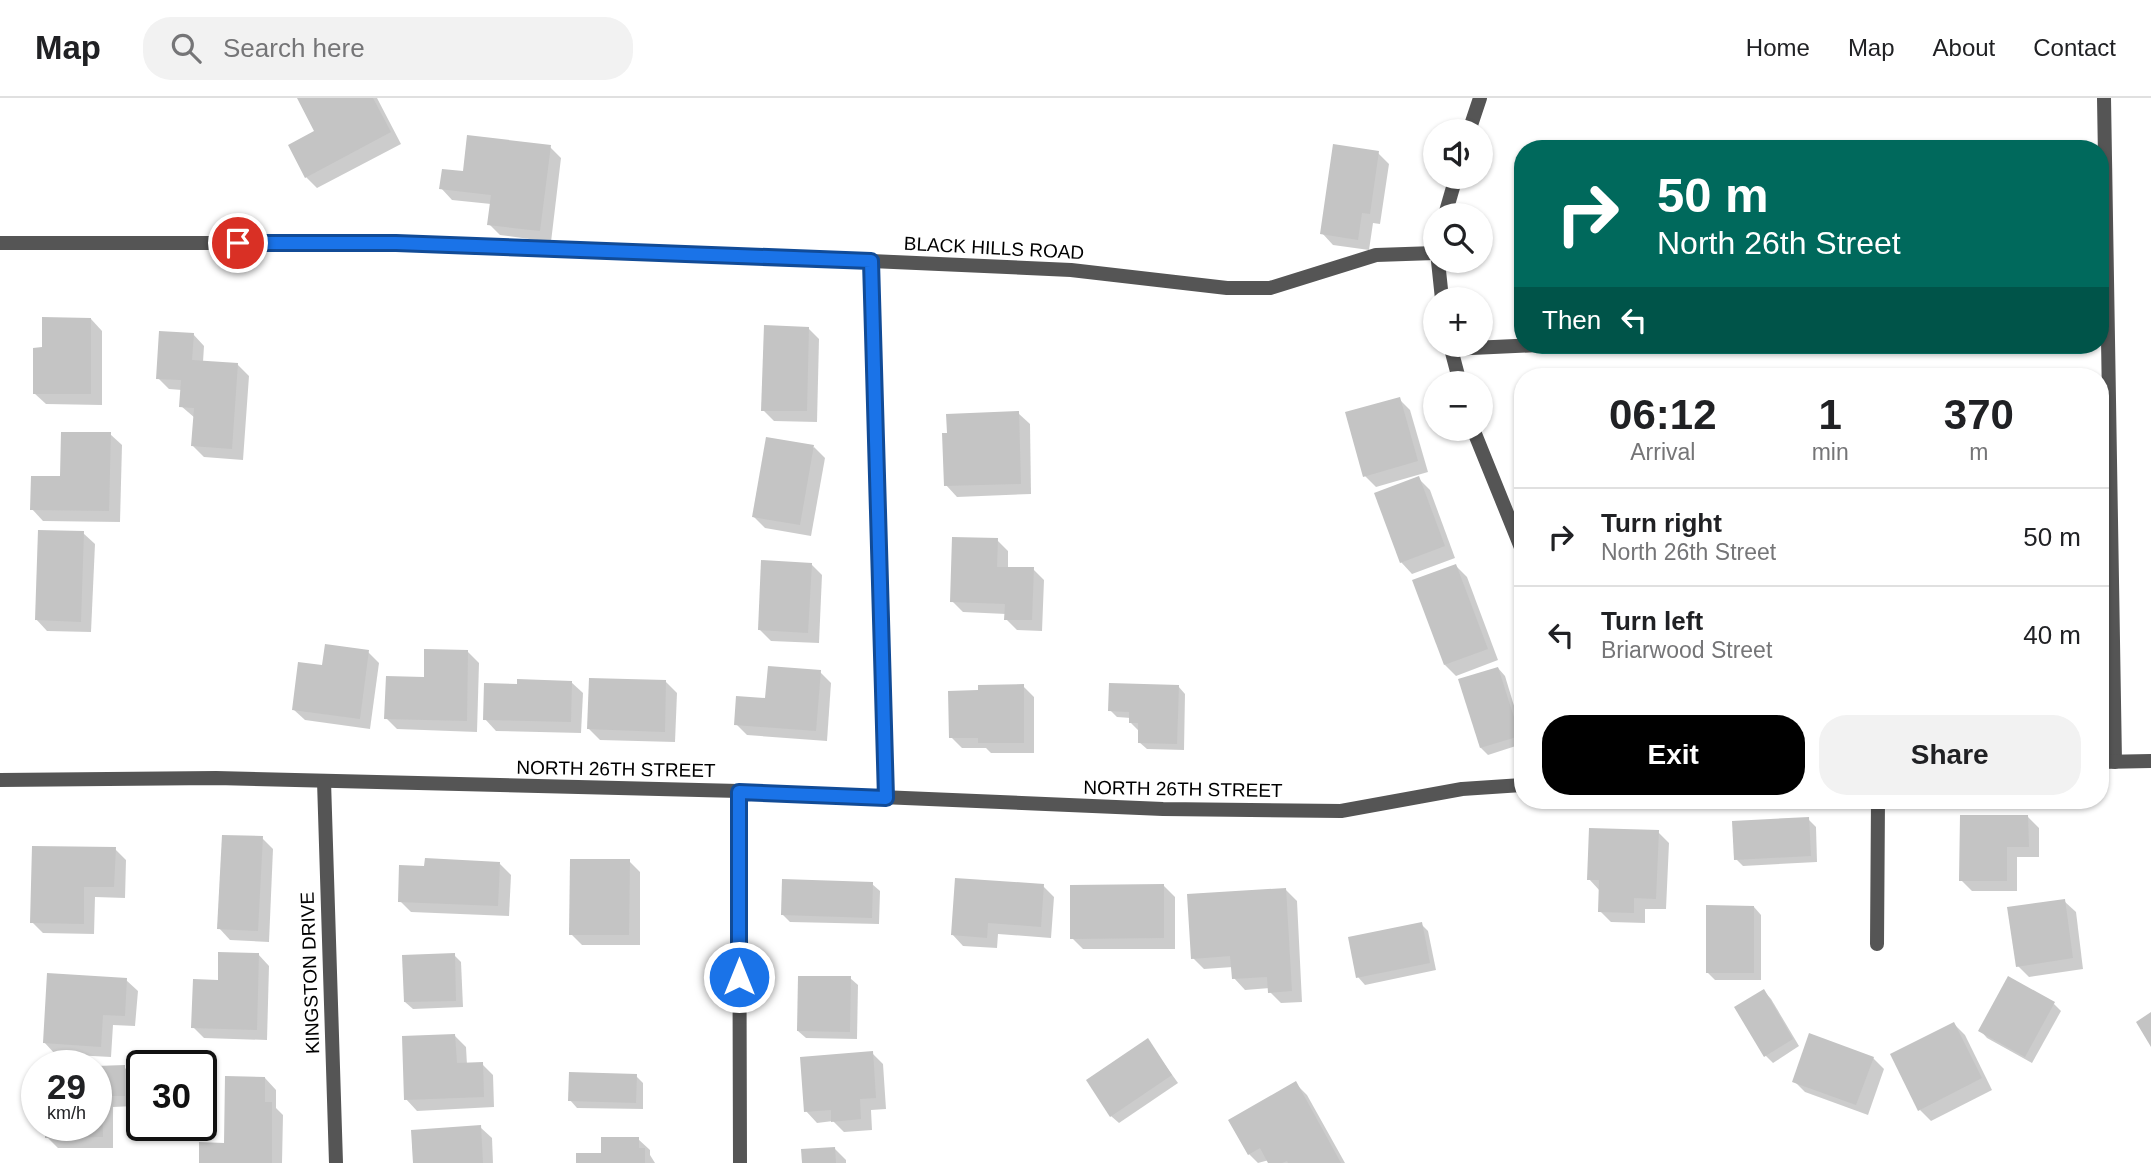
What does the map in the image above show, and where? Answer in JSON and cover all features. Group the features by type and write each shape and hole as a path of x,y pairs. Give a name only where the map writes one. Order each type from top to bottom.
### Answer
{"street":[{"path":"1473,119 1480,98"},
{"path":"2104,98 2104,140"},
{"name":"BLACK HILLS ROAD","path":"0,243 396,243 1071,270 1227,288 1270,288 1376,255 1423,253"},
{"path":"871,261 886,798"},
{"path":"1493,346 1514,346"},
{"path":"1478,441 1514,530"},
{"path":"2109,762 2151,761"},
{"name":"NORTH 26TH STREET","path":"0,780 216,778 739,792 1163,809 1341,811 1462,789 1514,786"},
{"name":"KINGSTON DRIVE","path":"324,781 336,1163"},
{"path":"739,792 740,1163"},
{"path":"1877,944 1878,809"}],"building":[{"path":"297,98 373,98 391,132 305,178 288,145 314,131"},
{"path":"467,135 551,145 540,231 487,225 491,195 439,189 442,169 463,171"},
{"path":"1333,144 1379,151 1370,214 1362,213 1358,240 1320,234"},
{"path":"42,317 91,318 91,394 33,394 33,348 42,347"},
{"path":"764,325 809,327 807,411 761,411"},
{"path":"159,331 194,333 192,360 238,363 232,449 191,446 194,408 179,407 181,380 156,379"},
{"path":"1400,397 1418,461 1363,477 1345,412"},
{"path":"1019,411 1021,484 944,486 942,433 947,433 946,414"},
{"path":"61,432 111,432 109,511 30,510 31,476 60,476"},
{"path":"766,437 814,445 800,525 752,517"},
{"path":"1419,476 1445,546 1400,563 1374,493"},
{"path":"38,530 84,531 81,622 35,620"},
{"path":"952,537 998,538 997,567 1034,567 1032,620 1004,620 1005,604 950,602"},
{"path":"761,560 812,563 808,633 758,630"},
{"path":"1456,564 1488,649 1444,665 1412,580"},
{"path":"325,644 369,650 360,719 292,710 298,662 322,665"},
{"path":"424,649 468,650 467,721 384,719 386,676 424,677"},
{"path":"768,666 821,670 816,731 734,725 736,696 765,698"},
{"path":"1498,667 1514,717 1514,738 1480,748 1458,679"},
{"path":"589,678 666,680 665,732 587,729"},
{"path":"517,679 572,681 571,722 483,720 484,683 517,684"},
{"path":"1109,683 1179,685 1177,744 1138,743 1138,723 1129,723 1129,712 1108,711"},
{"path":"1024,684 1024,743 978,743 978,738 949,738 948,691 978,690 978,685"},
{"path":"1960,815 2028,815 2029,847 2007,847 2007,881 1959,881"},
{"path":"1809,817 1811,856 1734,860 1732,821"},
{"path":"1589,828 1659,830 1656,899 1634,898 1634,913 1598,912 1599,880 1587,880"},
{"path":"222,835 263,836 258,931 217,929"},
{"path":"32,846 116,847 114,887 84,887 84,924 30,923"},
{"path":"425,858 500,862 498,906 398,902 399,865 424,866"},
{"path":"570,859 630,859 629,935 569,935"},
{"path":"955,878 1044,884 1041,927 988,923 987,938 951,935"},
{"path":"782,879 873,882 872,918 781,915"},
{"path":"1164,884 1164,938 1070,939 1070,885"},
{"path":"1286,888 1292,991 1268,993 1267,977 1232,979 1230,956 1191,959 1187,894"},
{"path":"2065,899 2073,958 2016,967 2007,907"},
{"path":"1706,905 1754,906 1754,973 1706,973"},
{"path":"1422,922 1430,963 1356,978 1348,937"},
{"path":"218,952 259,953 257,1030 191,1028 193,979 218,980"},
{"path":"455,953 456,1001 404,1002 402,955"},
{"path":"47,973 127,978 125,1016 103,1015 101,1047 43,1043"},
{"path":"798,976 851,976 850,1032 797,1031"},
{"path":"2008,976 2055,1002 2025,1057 1978,1031"},
{"path":"1764,989 1793,1039 1764,1057 1734,1007"},
{"path":"2151,1012 2151,1047 2136,1022"},
{"path":"1954,1022 1982,1078 1918,1111 1890,1054"},
{"path":"1809,1033 1874,1057 1856,1105 1792,1082"},
{"path":"455,1034 457,1063 483,1062 484,1097 404,1100 402,1036"},
{"path":"1148,1038 1172,1075 1110,1117 1086,1080"},
{"path":"873,1051 876,1098 860,1099 861,1119 831,1122 831,1110 804,1112 800,1057"},
{"path":"112,1065 125,1065 125,1096 112,1096"},
{"path":"569,1072 637,1074 636,1103 568,1101"},
{"path":"225,1076 265,1077 265,1102 272,1102 272,1163 199,1163 199,1142 224,1143"},
{"path":"1296,1081 1341,1163 1268,1163 1260,1148 1248,1155 1228,1120"},
{"path":"481,1125 483,1163 413,1163 411,1130"},
{"path":"601,1137 639,1137 639,1148 645,1148 645,1163 576,1163 576,1153 601,1153"},
{"path":"835,1147 836,1163 802,1163 801,1149"}],"route":[{"path":"238,243 396,243 871,261 886,798 739,792 739,977"}]}
